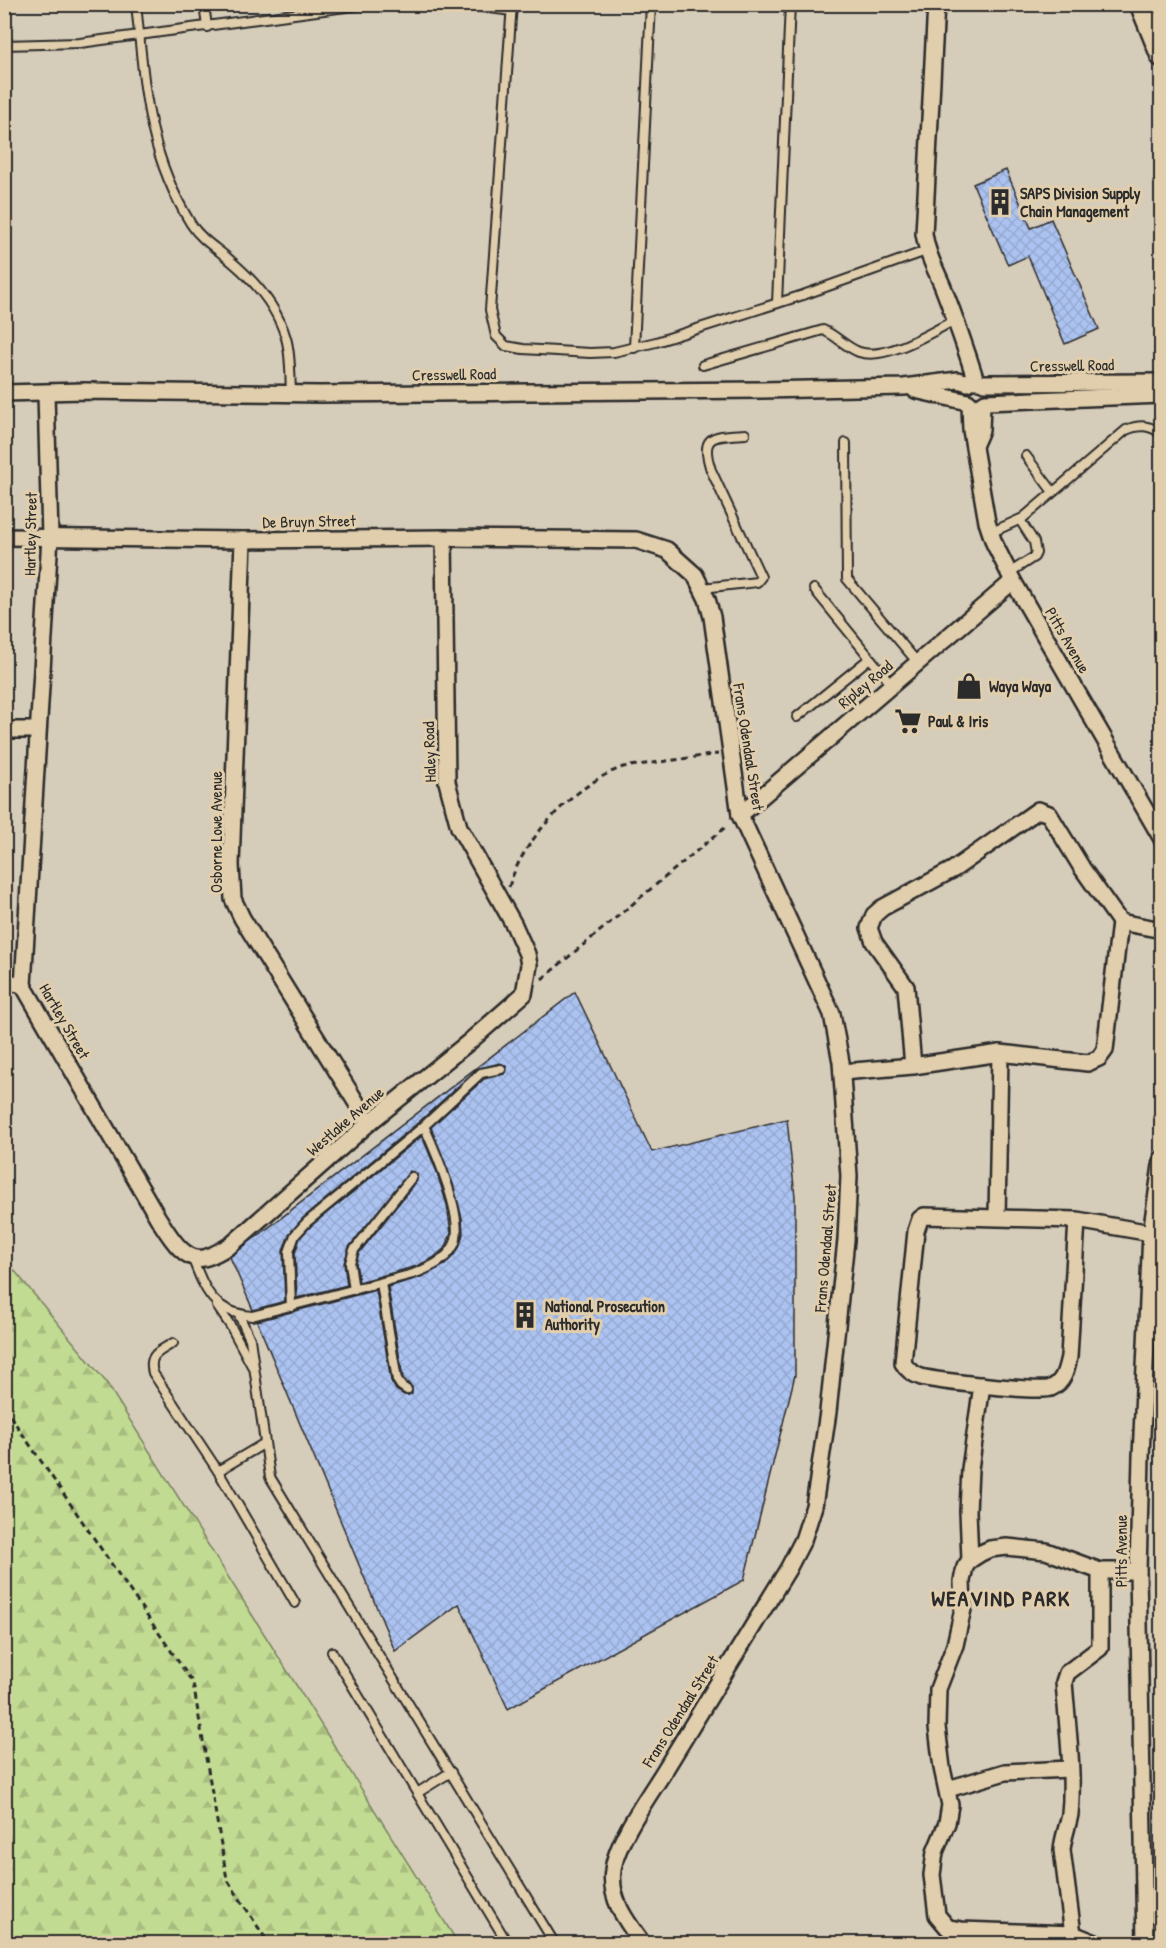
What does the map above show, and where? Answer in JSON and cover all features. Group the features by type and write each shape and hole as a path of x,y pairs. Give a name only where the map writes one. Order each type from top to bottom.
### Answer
{"main road":[{"path":"1141,4 1161,56"}],"street":[{"path":"936,4 924,218 926,251 956,320 976,382 989,392 976,403 964,394 976,382"},
{"name":"Cresswell Road","path":"4,393 762,390 904,387 958,380 976,382 1161,382"},
{"name":"Cresswell Road","path":"904,387 976,403 1161,395"},
{"name":"Hartley Street","path":"46,394 50,537 23,985 158,1218 171,1238 199,1257"},
{"name":"Pitts Avenue","path":"976,403 982,421 974,446 990,532 1011,577 1161,839"},
{"name":"De Bruyn Street","path":"4,537 243,540 613,539"},
{"name":"Haley Road","path":"444,538 447,782 459,827 527,954 529,965 524,994"},
{"name":"Frans Odendaal Street","path":"613,539 636,540 667,550 688,567 702,588 712,617 740,815 832,1014 842,1071 849,1176 846,1240 828,1412 814,1506 803,1540 788,1569 642,1807 617,1852 613,1868 615,1895 626,1921 643,1944"},
{"name":"Osborne Lowe Avenue","path":"243,540 232,821 233,899 242,918 369,1123"},
{"name":"Ripley Road","path":"740,815 918,663 1011,577"},
{"path":"4,730 38,730"},
{"path":"842,1071 913,1066 1000,1053 1088,1063 1099,1058 1105,1050 1120,922 1082,868 1049,814 1038,810 954,869 882,908 874,915 868,928 874,942 906,987 913,1066"},
{"path":"1120,922 1161,930"},
{"path":"4,981 23,985"},
{"name":"Westlake Avenue","path":"199,1257 231,1245 369,1123 524,994"},
{"path":"997,1217 1000,1053"},
{"name":"Pitts Avenue","path":"1145,1944 1138,1571 1151,1233 1161,1159"},
{"path":"1077,1220 1069,1357 1064,1376 1058,1384 1044,1390 922,1377 912,1373 903,1363 916,1231 920,1219 927,1215 1077,1220 1151,1233"},
{"path":"970,1560 968,1511 970,1468 982,1385"},
{"path":"1098,1944 1073,1934 948,1928 937,1915 932,1875 935,1852 947,1822 950,1805 937,1728 938,1689 955,1645 963,1609 963,1573 970,1560 990,1549 1007,1547 1046,1551 1100,1571 1138,1571"},
{"path":"1073,1934 1062,1850 1070,1814 1065,1677 1100,1648 1100,1571"},
{"path":"948,1789 1005,1772 1070,1769"}],"lane":[{"path":"136,4 146,100 152,134 168,179 193,227 248,276 278,317 287,340 291,393"},
{"path":"204,4 207,27"},
{"path":"4,45 80,43 368,4"},
{"path":"459,4 512,8 490,310 496,336 506,346 590,354 634,348 777,303 926,251"},
{"path":"634,348 651,4"},
{"path":"777,303 790,4"},
{"path":"703,365 823,330 832,333 843,343 859,352 875,354 890,351 956,320"},
{"path":"990,532 1020,520 1126,430 1135,426 1152,427 1161,434"},
{"path":"702,588 757,582 761,577 706,455 708,441 716,436 744,434"},
{"path":"846,443 848,579 918,663"},
{"path":"1026,456 1053,492"},
{"path":"1011,577 1036,553 1034,542 1020,520"},
{"path":"814,588 892,685"},
{"path":"797,717 870,658"},
{"path":"291,1307 289,1252 295,1235 307,1222 423,1126 481,1073 501,1069"},
{"path":"216,1303 239,1315 252,1316 381,1283 429,1268 447,1255 454,1245 455,1228 448,1185 423,1126"},
{"path":"354,1290 350,1263 354,1250 412,1177"},
{"path":"199,1257 204,1288 230,1325 254,1370"},
{"path":"381,1283 397,1380 407,1390"},
{"path":"239,1315 250,1339 270,1477 555,1944"},
{"path":"173,1343 153,1356 150,1363 153,1372 218,1471 295,1603"},
{"path":"218,1471 265,1443"},
{"path":"332,1652 508,1944"},
{"path":"417,1793 451,1772"}],"path":[{"path":"503,907 514,868 532,840 548,821 591,783 623,767 731,753"},
{"path":"524,994 740,815"},
{"path":"4,1407 193,1683 227,1879 268,1944"}],"green space":[{"path":"5,1259 106,1382 458,1943 12,1944 5,1937"}],"building":[{"path":"1006,170 1031,228 1051,219 1099,329 1065,344 1028,256 1008,265 973,184"},
{"name":"National Prosecution Authority","path":"575,992 652,1152 787,1119 795,1197 795,1375 744,1580 508,1709 459,1604 395,1651 257,1321 376,1290 391,1381 396,1390 404,1395 412,1394 412,1387 403,1378 388,1287 421,1277 445,1265 459,1248 463,1234 462,1218 453,1184 431,1127 484,1079 504,1074 507,1070 506,1066 500,1063 477,1069 420,1121 303,1218 290,1233 283,1250 285,1301 253,1310 230,1257"},
{"path":"422,1136 447,1205 451,1233 446,1247 433,1258 417,1266 359,1282 356,1263 359,1253 417,1181 417,1174 410,1171 349,1247 344,1263 347,1285 297,1298 295,1253 300,1238 311,1226"}],"place":[{"name":"SAPS Division Supply Chain Management","path":"1000,202"},
{"name":"Waya Waya","path":"969,686"},
{"name":"Paul & Iris","path":"908,721"},
{"name":"National Prosecution Authority","path":"525,1315"}],"district":[{"name":"WEAVIND PARK","path":"1001,1598"}]}
